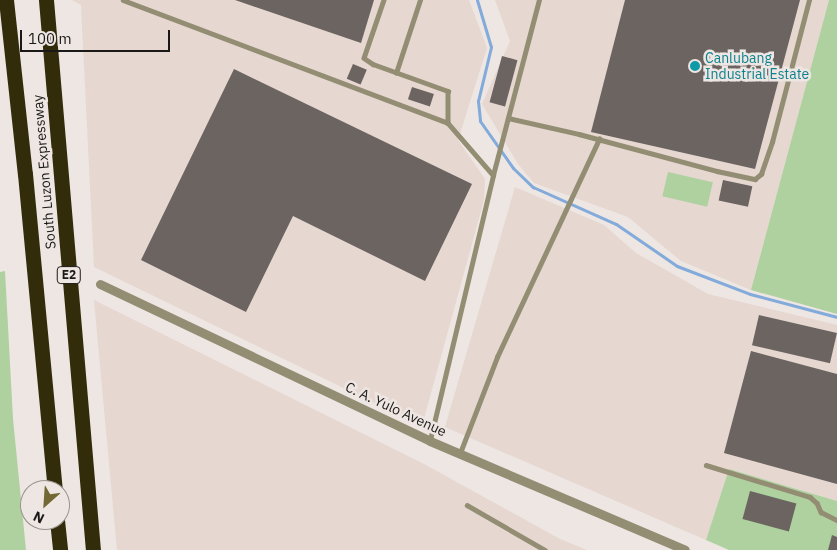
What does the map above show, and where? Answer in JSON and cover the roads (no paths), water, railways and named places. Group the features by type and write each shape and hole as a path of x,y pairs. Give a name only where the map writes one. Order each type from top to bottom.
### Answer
{"highway":[{"name":"South Luzon Expressway","path":"6,0 26,184 54,480"},
{"name":"South Luzon Expressway","path":"46,0 93,550"},
{"path":"58,530 60,550"}],"street":[{"name":"C. A. Yulo Avenue","path":"100,284 430,441 685,550"}],"lane":[{"path":"123,0 448,123 493,175"},
{"path":"384,0 364,58 373,64 448,91 448,123"},
{"path":"396,73 420,0"},
{"path":"430,441 493,175 538,0"},
{"path":"508,118 600,139 717,171 752,179 757,178 772,142 809,0"},
{"path":"460,454 497,358 600,139"},
{"path":"706,465 810,498 818,503 821,512 837,520"},
{"path":"467,505 536,548 545,550"}],"waterway":[{"path":"477,0 491,47 478,101 480,121 513,168 533,187 616,224 677,266 750,294 837,317"}],"place":[{"name":"Canlubang Industrial Estate","path":"695,66"}]}
